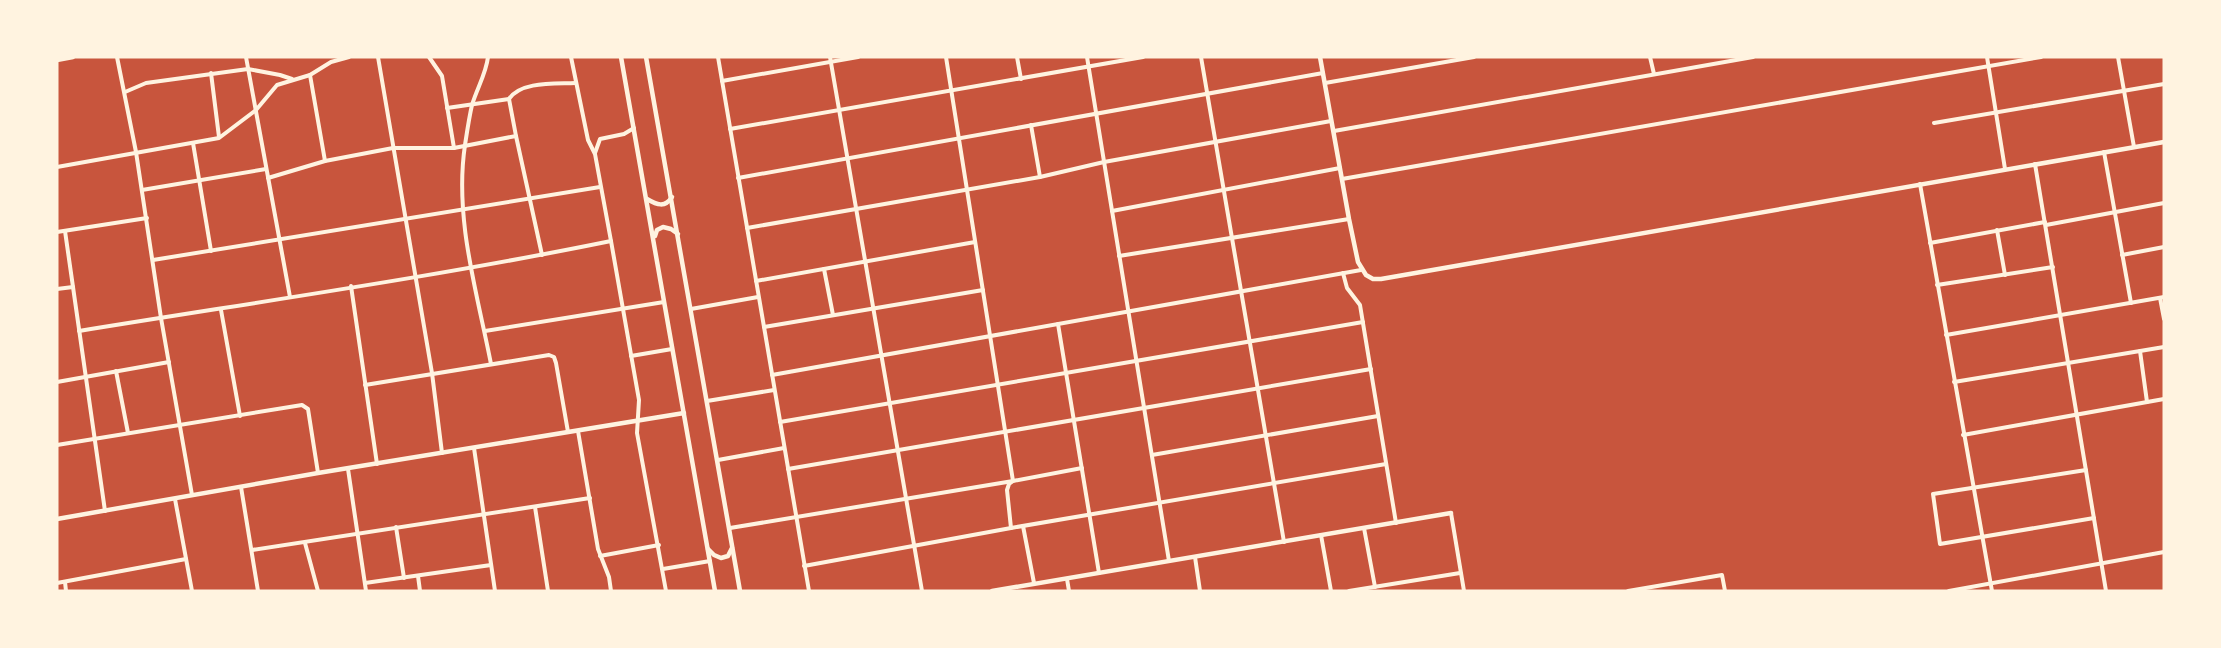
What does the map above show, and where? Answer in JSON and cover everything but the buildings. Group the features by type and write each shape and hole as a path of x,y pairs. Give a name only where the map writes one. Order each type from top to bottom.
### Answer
{"street":[{"path":"57,60 73,57"},
{"path":"117,57 136,152 161,318 192,496"},
{"path":"246,57 290,297"},
{"path":"57,167 219,138 256,110 277,85 310,75 331,62 349,57"},
{"path":"378,57 432,373 442,453"},
{"path":"429,57 441,72 454,148"},
{"path":"488,57 483,78 472,104 462,175 462,209 491,364"},
{"path":"571,57 588,140 595,153 612,241 621,308 639,400 638,438 666,591"},
{"path":"621,57 715,591"},
{"path":"646,57 740,591"},
{"path":"718,57 809,591"},
{"path":"722,81 830,59 858,57"},
{"path":"946,57 1013,481"},
{"path":"1017,57 1021,79"},
{"path":"1087,57 1169,561"},
{"path":"730,129 1143,57"},
{"path":"1201,57 1284,542"},
{"path":"1320,57 1349,219 1361,270 1369,277 1381,279 2164,142"},
{"path":"1429,57 1430,64"},
{"path":"1325,83 1474,57"},
{"path":"1650,57 1654,74"},
{"path":"1334,131 1753,57"},
{"path":"1987,57 2004,169"},
{"path":"1342,179 2041,57"},
{"path":"2118,57 2134,147"},
{"path":"830,59 922,591"},
{"path":"125,92 146,83 248,69 293,80"},
{"path":"211,73 219,138"},
{"path":"738,178 1323,73"},
{"path":"310,75 325,161"},
{"path":"447,108 509,99 515,92 525,87 575,82"},
{"path":"1934,123 2164,84"},
{"path":"509,99 542,255"},
{"path":"747,228 1040,177 1104,162 1331,121"},
{"path":"1031,125 1040,177"},
{"path":"595,153 600,139 624,134 634,128"},
{"path":"268,178 325,161 393,148 454,148 516,136"},
{"path":"192,143 211,251"},
{"path":"2104,152 2131,303"},
{"path":"2036,164 2106,591"},
{"path":"1112,211 1223,188 1340,168"},
{"path":"142,190 266,169"},
{"path":"1920,184 1992,591"},
{"path":"153,260 600,188"},
{"path":"647,200 656,205 662,205 672,197"},
{"path":"1930,243 2164,203"},
{"path":"57,232 147,218"},
{"path":"1119,256 1349,219"},
{"path":"654,239 656,232 662,227 668,227 678,234"},
{"path":"1997,230 2005,275"},
{"path":"65,231 84,377 105,511"},
{"path":"79,331 221,310 612,241"},
{"path":"756,281 975,242"},
{"path":"2122,255 2164,248"},
{"path":"1937,285 2053,267"},
{"path":"824,269 833,315"},
{"path":"772,375 1361,270"},
{"path":"1343,273 1347,288 1358,300 1363,322 1396,522"},
{"path":"57,289 73,286"},
{"path":"351,286 377,464"},
{"path":"764,327 982,290"},
{"path":"691,309 759,297"},
{"path":"1946,335 2162,298 2164,319"},
{"path":"485,331 664,302"},
{"path":"221,310 240,416"},
{"path":"780,422 1363,322"},
{"path":"1058,324 1099,573"},
{"path":"1954,382 2164,347"},
{"path":"631,356 672,349"},
{"path":"2140,351 2147,402"},
{"path":"365,385 544,355 554,357 568,432"},
{"path":"57,382 169,362"},
{"path":"788,469 1371,369"},
{"path":"116,371 128,433"},
{"path":"707,401 774,390"},
{"path":"1963,435 2164,399"},
{"path":"57,445 302,405 308,409 318,473"},
{"path":"57,518 684,413"},
{"path":"1152,454 1378,416"},
{"path":"578,431 600,556 609,577 611,591"},
{"path":"474,448 495,591"},
{"path":"718,460 784,448"},
{"path":"804,566 1386,464"},
{"path":"730,528 1082,468"},
{"path":"348,469 366,591"},
{"path":"2086,470 1933,494 1940,544 2094,518"},
{"path":"1011,528 1007,490 1013,481"},
{"path":"241,487 258,591"},
{"path":"252,550 590,498"},
{"path":"175,499 192,591"},
{"path":"535,507 548,591"},
{"path":"992,591 1450,513 1464,591"},
{"path":"1023,526 1034,584"},
{"path":"396,527 404,578"},
{"path":"1364,528 1375,587"},
{"path":"1321,535 1330,591"},
{"path":"306,543 318,591"},
{"path":"600,556 659,545"},
{"path":"708,549 716,557 724,558 730,554 733,547"},
{"path":"1949,591 2164,552"},
{"path":"1195,557 1200,591"},
{"path":"57,583 186,559"},
{"path":"663,569 710,561"},
{"path":"365,583 491,565"},
{"path":"1349,591 1460,573"},
{"path":"1628,591 1722,575 1725,591"},
{"path":"418,576 420,591"},
{"path":"1067,579 1069,591"},
{"path":"65,582 66,591"}]}
